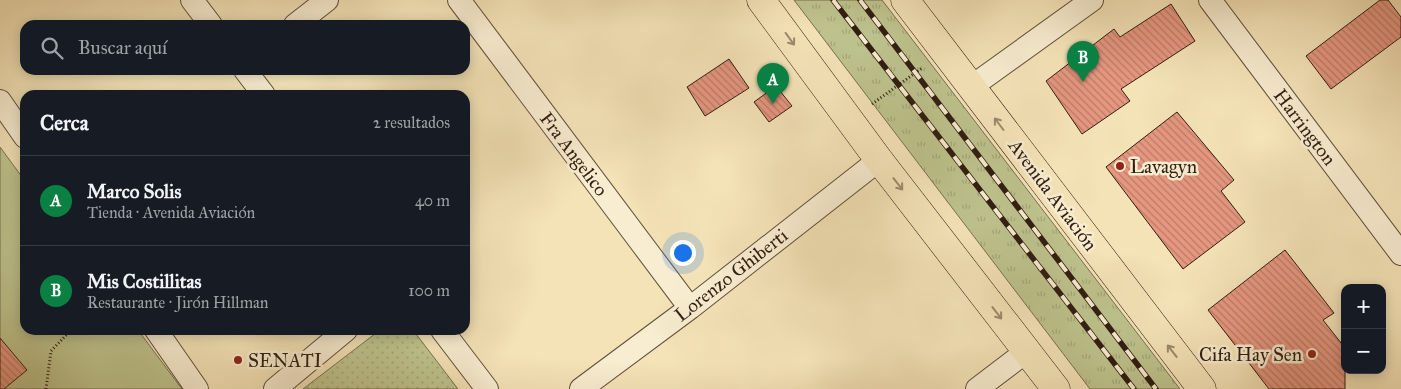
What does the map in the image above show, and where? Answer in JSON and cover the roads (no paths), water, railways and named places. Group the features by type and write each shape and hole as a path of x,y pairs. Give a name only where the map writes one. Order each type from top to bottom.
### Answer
{"main road":[{"path":"761,0 879,160 1056,389"},
{"name":"Avenida Aviación","path":"905,0 1202,389"}],"street":[{"path":"192,0 207,20"},
{"path":"301,20 327,0"},
{"name":"Fra Angelico","path":"459,0 690,308"},
{"path":"971,87 1092,0"},
{"name":"Harrington","path":"1210,0 1401,254"},
{"path":"249,75 260,90"},
{"path":"0,101 20,131"},
{"name":"Lorenzo Ghiberti","path":"581,389 690,308 879,160"},
{"path":"159,335 197,389"},
{"path":"275,389 340,335"},
{"path":"446,335 487,389"},
{"path":"977,389 1027,351"}],"railway":[{"path":"833,0 1134,389"},
{"path":"860,0 1156,389"}],"place":[{"name":"Mis Costillitas","path":"1083,82"},
{"name":"Marco Solis","path":"773,104"},
{"name":"Lavagyn","path":"1120,166"},
{"name":"Cifa Hay Sen","path":"1312,354"},
{"name":"SENATI","path":"238,360"}]}
